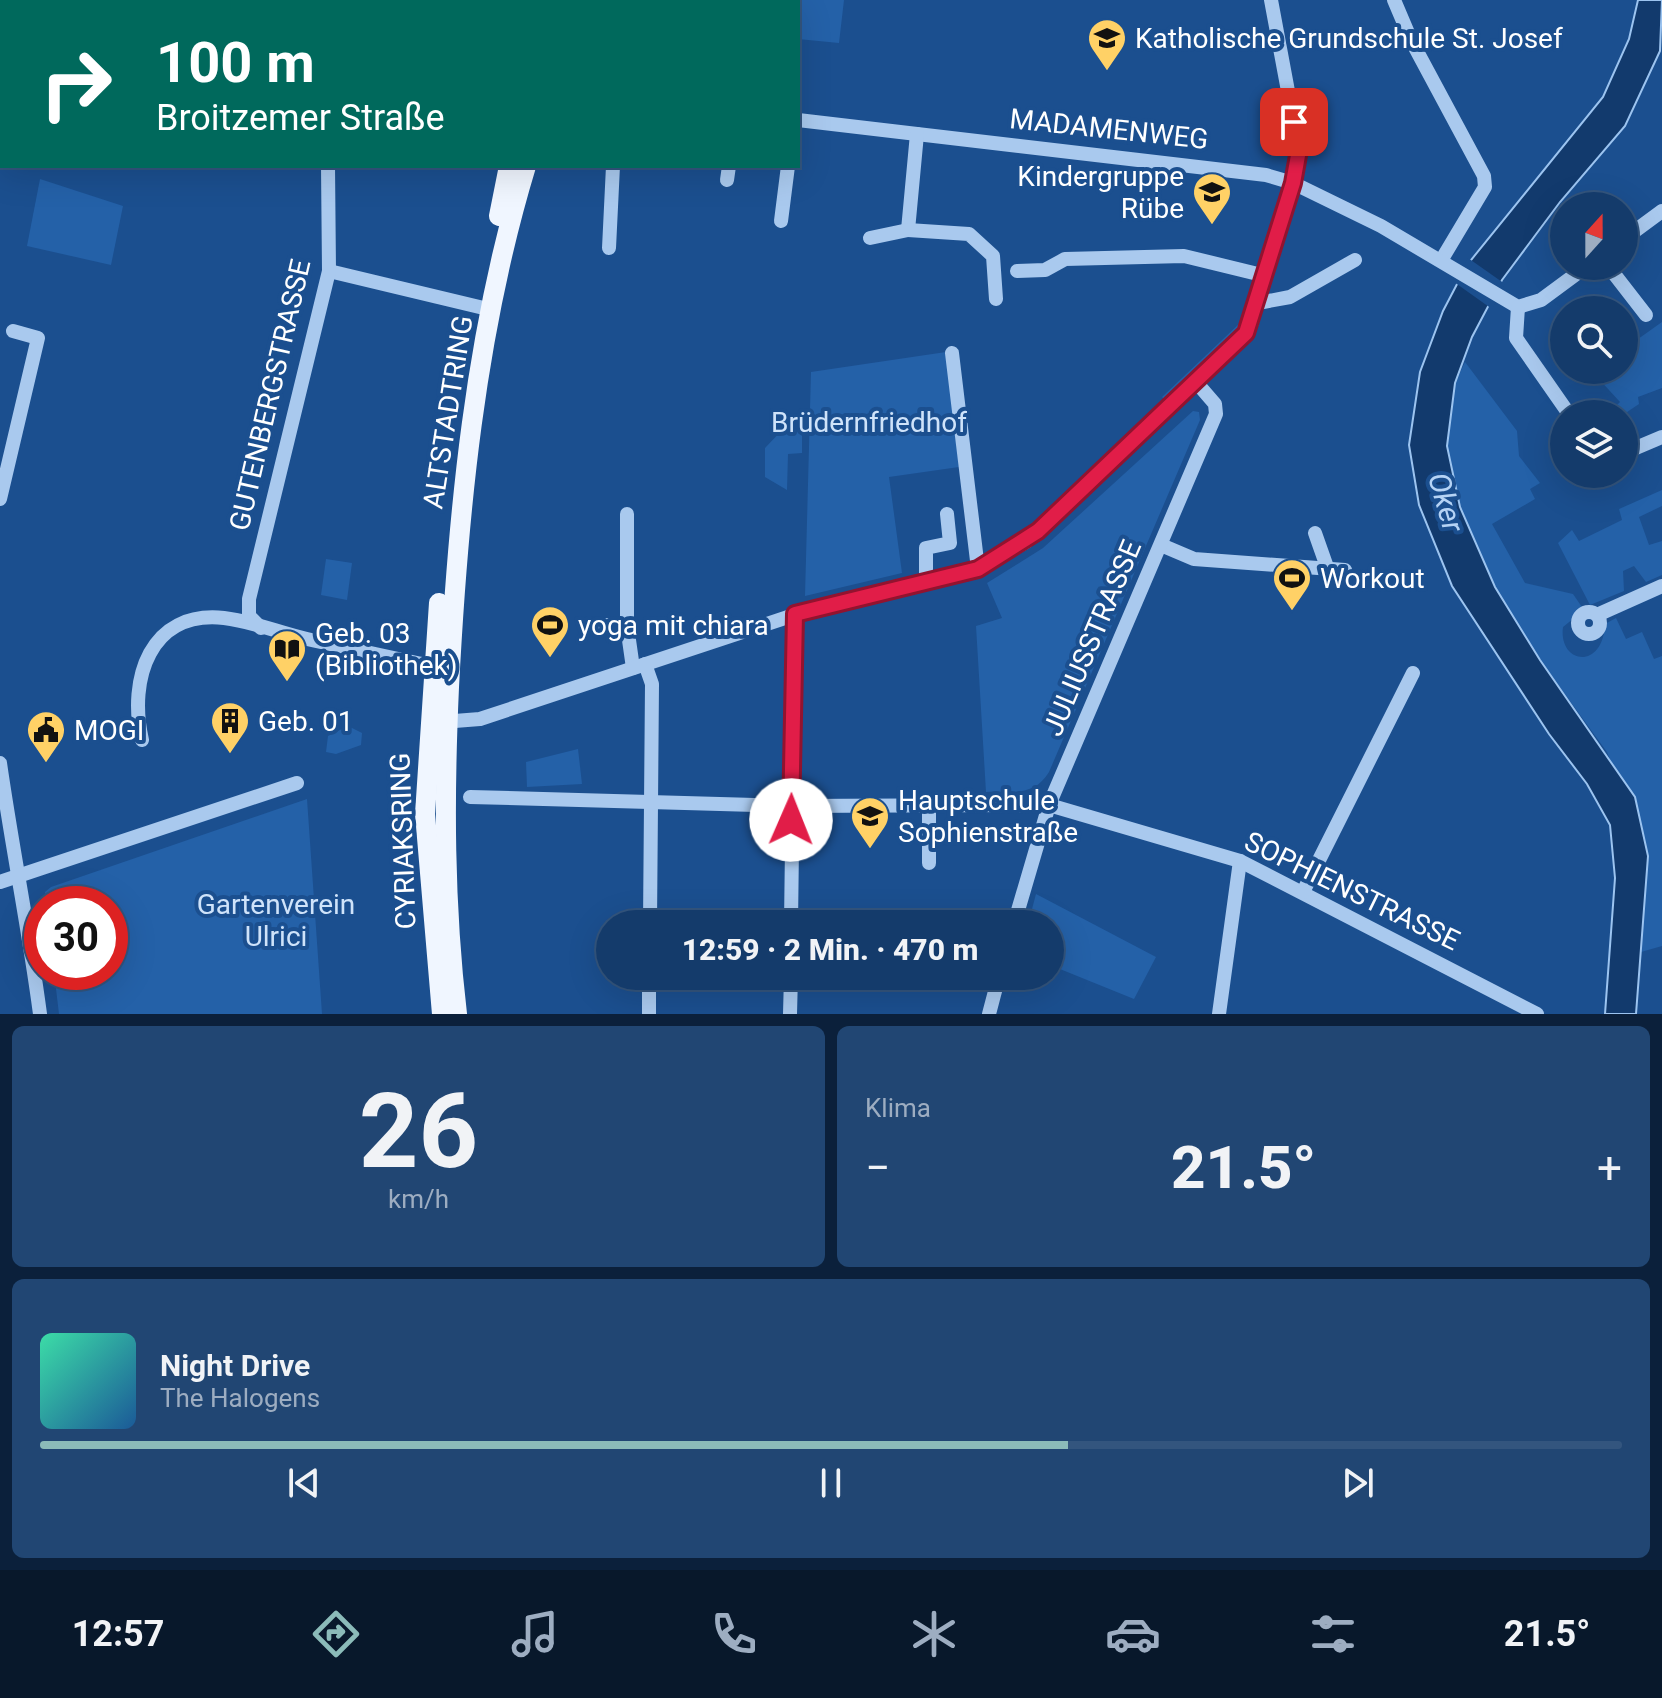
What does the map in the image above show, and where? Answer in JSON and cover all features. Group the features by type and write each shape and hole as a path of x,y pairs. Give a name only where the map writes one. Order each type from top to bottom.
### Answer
{"main road":[{"name":"ALTSTADTRING","path":"441,668 451,484 486,308 509,168"},
{"name":"ALTSTADTRING","path":"486,308 525,168"},
{"name":"CYRIAKSRING","path":"441,668 425,831 442,1014"},
{"name":"CYRIAKSRING","path":"438,722 457,1014"}],"street":[{"path":"438,722 480,719 795,614 978,569 1026,542 1246,333 1258,303 1293,183 1299,150 1271,0"},
{"path":"1394,0 1411,40 1484,176 1485,187 1442,259"},
{"name":"MADAMENWEG","path":"800,120 1242,169 1293,183 1442,259 1503,301 1518,307"},
{"path":"908,230 917,134"},
{"name":"GUTENBERGSTRASSE","path":"261,628 249,616 249,599 329,271 328,168"},
{"path":"609,248 613,168"},
{"path":"781,221 788,168"},
{"path":"1638,229 1662,211"},
{"path":"870,238 908,230 969,234 993,256 996,299"},
{"path":"1017,271 1045,270 1065,259 1184,256 1266,276"},
{"path":"1258,303 1267,298 1290,297 1355,260"},
{"path":"329,271 486,308"},
{"path":"1559,400 1516,338 1518,307 1541,300 1568,280"},
{"path":"1619,280 1646,315"},
{"path":"0,499 38,338 13,331"},
{"path":"952,353 978,569"},
{"name":"JULIUSSTRASSE","path":"1018,910 1049,805 1216,414 1215,404 1196,382"},
{"path":"1638,447 1662,437"},
{"path":"627,514 627,626 639,666 652,684 650,910"},
{"path":"926,581 926,548 950,543 947,514"},
{"path":"1315,533 1327,567"},
{"path":"1161,545 1194,559 1345,570"},
{"path":"1597,615 1662,586"},
{"path":"791,910 795,614"},
{"path":"142,740 143,667 157,638 172,627 221,617 441,668"},
{"path":"603,625 627,626"},
{"path":"1303,892 1413,673"},
{"path":"0,763 17,877 25,902 40,1014"},
{"path":"0,882 297,783"},
{"path":"919,789 924,805 929,863"},
{"name":"SOPHIENSTRASSE","path":"470,797 791,806 1049,805 1240,861 1537,1014"},
{"path":"1219,1014 1240,861"},
{"path":"649,990 649,1014"},
{"path":"790,1014 791,990"},
{"path":"989,1014 995,990"}],"green space":[{"path":"800,0 844,0 839,43 800,39"},
{"path":"40,179 123,206 111,265 27,246"},
{"path":"1662,322 1662,388 1638,397 1639,404 1638,405 1638,400 1618,400 1604,384 1638,384 1638,339"},
{"path":"1240,323 1244,327 1215,350 1217,353 1213,357 1209,355 1192,371 1194,374 1190,378 1187,376 1169,393 1172,396 1166,401 1162,397"},
{"name":"Brüdernfriedhof","path":"946,352 959,467 889,477 902,573 805,596 811,372"},
{"path":"1465,362 1517,431 1519,456 1540,483 1530,489 1535,499 1492,524 1525,583 1573,594 1584,610 1563,627 1567,649 1581,657 1590,655 1597,650 1605,624 1616,618 1626,639 1642,632 1654,659 1662,656 1662,946 1641,952 1648,856 1607,752 1540,660 1495,587 1460,507 1447,446 1455,383"},
{"path":"1193,411 1199,412 1200,420 1049,772 1029,789 986,792 976,626 1002,618 987,583 1043,548"},
{"path":"802,425 802,453 788,454 787,490 765,477 765,448 786,426"},
{"path":"1662,490 1662,506 1639,517 1649,545 1662,541 1662,575 1646,582 1634,566 1623,571 1624,591 1590,605 1558,543 1572,530 1579,541 1622,520 1619,509"},
{"path":"326,559 352,563 347,600 321,595"},
{"path":"348,726 362,733 361,745 336,754 326,752 328,736"},
{"path":"578,749 582,784 527,787 526,762"},
{"name":"Gartenverein Ulrici","path":"307,799 322,1014 59,1014 56,990 128,990 128,886 54,886"},
{"path":"1036,894 1156,957 1134,999 1064,971 1064,910 1032,910"}],"water":[{"name":"Oker","path":"1638,0 1662,0 1660,51 1625,126 1569,192 1550,192 1550,215 1502,280 1472,337 1455,383 1447,446 1460,507 1495,587 1540,660 1635,797 1648,856 1636,1014 1605,1014 1615,878 1610,825 1587,784 1549,734 1452,586 1419,505 1409,445 1420,372 1443,311 1467,265 1603,97 1629,39"}],"pier":[{"path":"1468,258 1505,284 1492,309 1454,282"}],"place":[{"name":"Katholische Grundschule St. Josef","path":"1107,72"},
{"name":"Kindergruppe Rübe","path":"1212,226"},
{"name":"Workout","path":"1292,612"},
{"name":"yoga mit chiara","path":"550,659"},
{"name":"Geb. 03 (Bibliothek)","path":"287,683"},
{"name":"Geb. 01","path":"230,755"},
{"name":"MOGI","path":"46,764"},
{"name":"Hauptschule Sophienstraße","path":"870,850"}],"route":[{"path":"791,820 795,614 978,569 1001,558 1038,531 1246,333 1293,183 1299,150 1294,122"}]}
